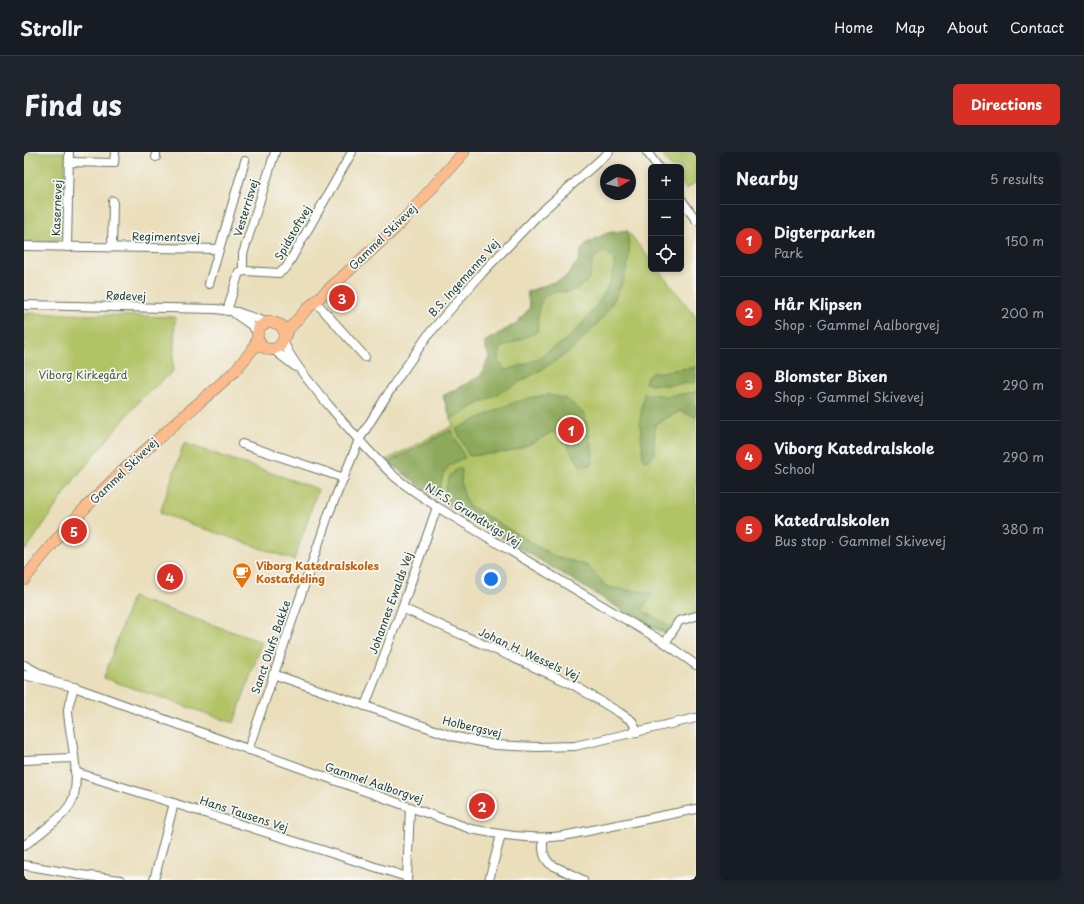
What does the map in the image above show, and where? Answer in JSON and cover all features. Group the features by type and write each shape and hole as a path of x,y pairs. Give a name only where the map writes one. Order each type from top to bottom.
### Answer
{"main road":[{"name":"Gammel Skivevej","path":"285,338 306,310 399,225 464,152"},
{"name":"Gammel Skivevej","path":"278,323 306,310"},
{"path":"266,322 278,323 283,328 285,338 280,346 271,350 262,347 257,336 259,327 266,322"},
{"name":"Gammel Skivevej","path":"24,580 102,490 234,372 253,349 257,336"},
{"name":"Gammel Skivevej","path":"234,372 271,350"}],"street":[{"name":"Kasernevej","path":"24,246 67,247 69,152"},
{"path":"69,162 114,163 115,152"},
{"name":"Vesterrisvej","path":"242,271 243,254 275,152"},
{"name":"Spidstoftvej","path":"242,271 276,274 286,268 352,152"},
{"name":"B.S. Ingemanns Vej","path":"359,440 394,384 428,335 482,273 538,214 609,152"},
{"path":"647,152 656,164"},
{"path":"210,284 245,161"},
{"path":"682,200 696,220"},
{"path":"112,247 113,201"},
{"name":"Regimentsvej","path":"67,247 219,249"},
{"path":"227,311 236,276 242,271"},
{"path":"315,302 365,357"},
{"name":"Rødevej","path":"24,305 227,311 246,315 266,322"},
{"name":"Rødevej","path":"227,311 251,325 257,336"},
{"name":"N.F.S. Grundtvigs Vej","path":"285,338 286,347 300,370 359,440 396,477 437,507 665,643 696,665"},
{"name":"N.F.S. Grundtvigs Vej","path":"271,350 300,370"},
{"name":"Sanct Olufs Bakke","path":"248,750 327,520 359,440"},
{"path":"242,444 344,478"},
{"name":"Johannes Ewalds Vej","path":"365,706 402,608 437,507"},
{"name":"Johan H. Wessels Vej","path":"402,608 572,684 632,721 638,732"},
{"path":"665,643 679,621 696,616"},
{"name":"Gammel Aalborgvej","path":"24,665 54,681"},
{"name":"Holbergsvej","path":"273,674 452,736 494,745 537,747 575,746 696,718"},
{"name":"Gammel Aalborgvej","path":"24,675 74,687 471,829 501,835 543,839 606,829 696,809"},
{"path":"24,846 64,812 72,802 75,789 75,772 68,710 74,687"},
{"path":"24,760 73,758"},
{"name":"Hans Tausens Vej","path":"75,772 407,879"},
{"path":"154,880 174,803"},
{"path":"407,879 410,807"},
{"path":"489,880 501,835"},
{"path":"543,839 543,854 546,860 574,878 583,880"},
{"path":"24,864 81,875 121,880"}],"green space":[{"path":"24,152 65,152 63,234 58,241 24,241"},
{"path":"661,152 696,152 696,182 686,189 684,186 684,164 669,164"},
{"path":"627,230 648,257 648,272 660,272 696,317 696,619 683,623 673,638 623,610 462,513 423,488 386,460 453,426 443,396 481,376 489,357 484,342 518,323 530,307 527,292 565,278 579,260 582,248 587,243 608,233"},
{"path":"627,230 629,254 627,269 622,284 606,313 584,338 560,358 520,382 451,419 443,396 481,376 489,357 484,342 517,323 530,307 527,292 565,278 579,260 582,248 587,243 608,233","holes":["606,252 613,259 614,270 610,282 593,310 575,332 554,348 531,362 506,370 503,368 499,360 501,348 537,332 539,306 543,298 551,293 567,292 579,288 588,279 593,260 600,254"]},
{"name":"Viborg Kirkegård","path":"24,313 175,317 173,371 140,400 76,477 26,550 24,549"},
{"path":"696,367 696,383 664,385 645,383 647,376 652,373"},
{"path":"696,392 696,417 680,411 655,424 654,452 652,458 645,461 643,458 640,421 644,393 667,396"},
{"path":"549,395 567,399 585,415 593,455 591,464 581,467 560,434 552,432 528,445 509,452 469,456 456,429 513,403 525,399"},
{"path":"451,430 465,458 457,461 447,468 442,478 438,499 389,462"},
{"path":"184,443 318,489 294,560 160,513"},
{"path":"458,467 462,469 461,485 467,504 552,555 588,566 606,586 653,593 642,610 670,626 667,634 636,618 442,501 449,478"},
{"path":"132,597 262,642 234,723 104,678"}],"place":[{"name":"Blomster Bixen","path":"342,298"},
{"name":"Digterparken","path":"571,430"},
{"name":"Katedralskolen","path":"74,531"},
{"name":"Viborg Katedralskole","path":"170,577"},
{"name":"Viborg Katedralskoles Kostafdeling","path":"242,589"},
{"name":"Hår Klipsen","path":"482,806"}]}
